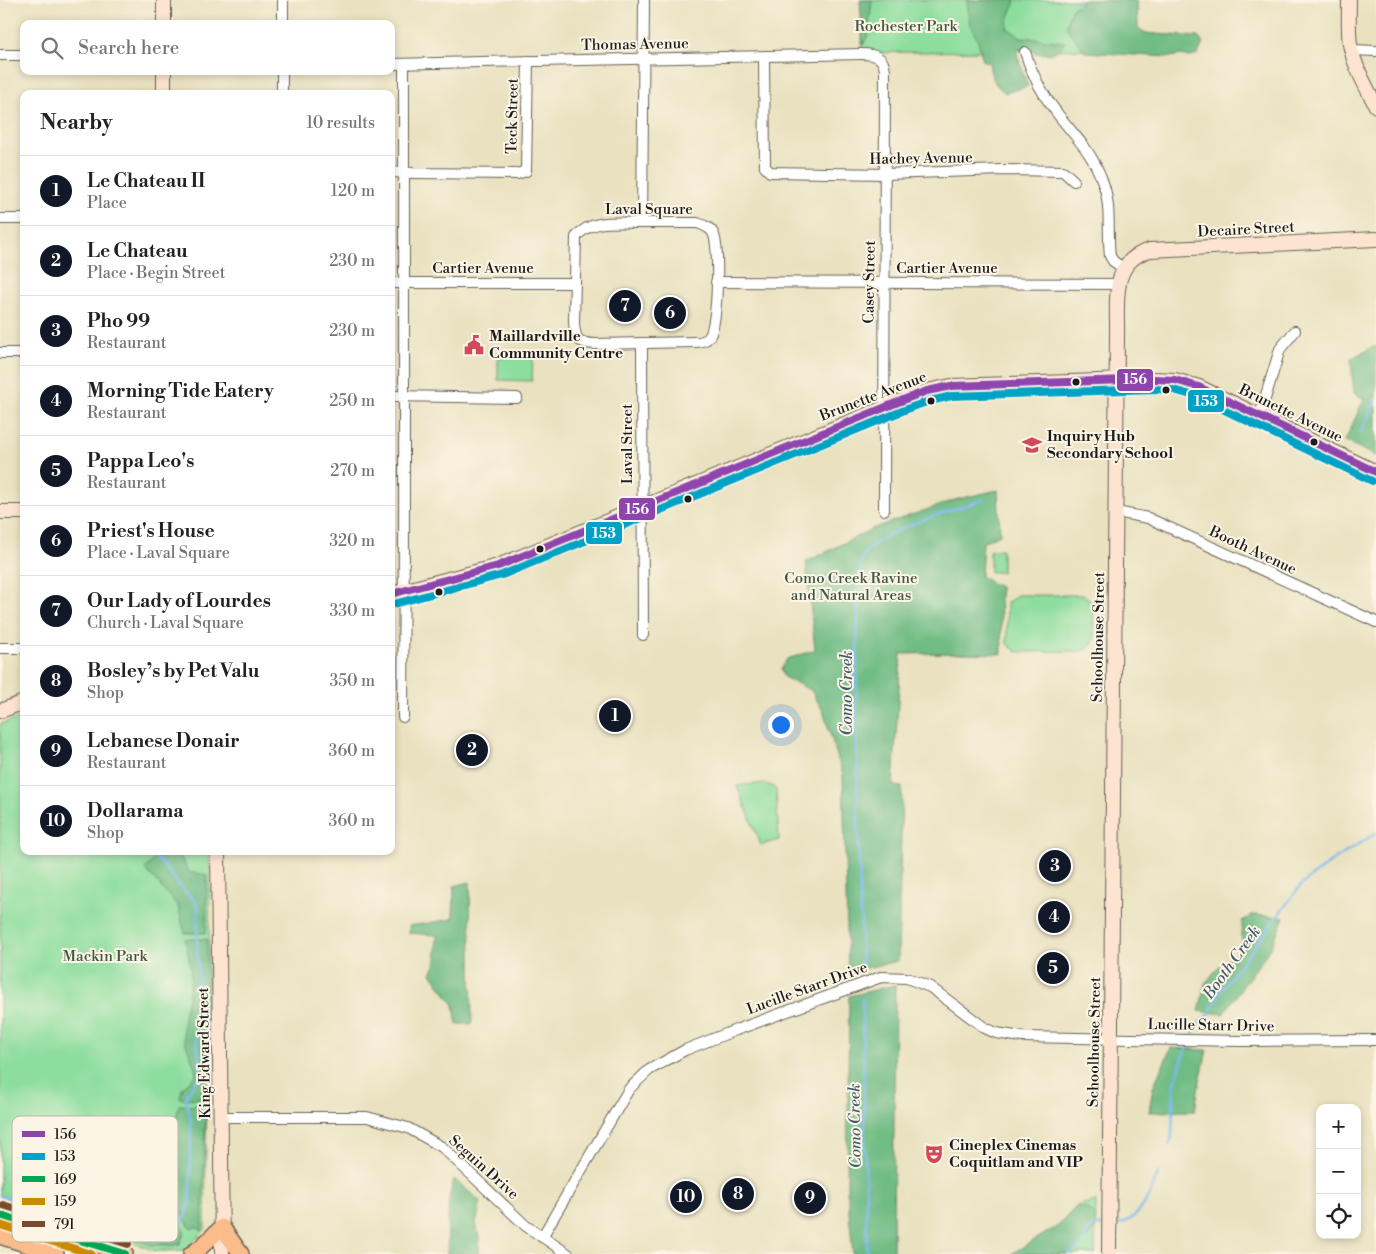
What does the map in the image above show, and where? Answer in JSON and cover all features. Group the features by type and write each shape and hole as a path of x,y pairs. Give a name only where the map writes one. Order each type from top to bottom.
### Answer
{"main road":[{"path":"164,0 164,20"},
{"path":"1349,0 1349,36 1352,50 1358,69 1376,106"},
{"path":"164,75 164,90"},
{"name":"Decaire Street","path":"1123,268 1137,255 1153,249 1376,239"},
{"name":"Schoolhouse Street","path":"1109,1254 1118,284 1123,268"},
{"name":"Brunette Avenue","path":"398,593 486,570 919,394 944,387 1161,379 1181,381 1199,387 1260,415 1376,472"},
{"path":"0,512 20,512"},
{"path":"0,710 20,703"},
{"name":"King Edward Street","path":"218,855 222,1254"},
{"path":"0,1216 12,1220"},
{"path":"191,1254 222,1227 241,1254"},
{"path":"0,1236 12,1240"},
{"path":"19,1242 56,1254"},
{"path":"86,1242 125,1254"}],"street":[{"path":"283,0 283,20"},
{"path":"642,223 644,0"},
{"path":"1352,50 1376,51"},
{"path":"1025,52 1036,81 1045,96 1081,141 1098,171 1105,187 1110,211 1110,256 1113,261 1123,268"},
{"name":"Thomas Avenue","path":"395,64 862,54 871,54 879,57"},
{"path":"0,55 20,55"},
{"name":"Hachey Avenue","path":"764,56 766,169 775,173 885,174 1003,170 1063,171 1074,182"},
{"name":"Casey Street","path":"879,57 884,64 885,71 884,510"},
{"name":"Teck Street","path":"404,172 517,174 526,171 528,61"},
{"path":"403,717 398,593 404,396 404,64"},
{"path":"282,75 282,90"},
{"path":"395,172 404,172"},
{"path":"0,219 20,219"},
{"name":"Laval Square","path":"642,223 697,224 709,228 713,232 716,242 716,282 714,324 708,339 703,341 586,344 578,339 575,334 575,241 582,230 591,225 642,223"},
{"name":"Cartier Avenue","path":"395,282 575,283"},
{"name":"Cartier Avenue","path":"716,282 1118,284"},
{"path":"1260,415 1280,348 1295,331"},
{"name":"Laval Street","path":"642,343 643,635"},
{"path":"0,353 20,353"},
{"path":"395,396 517,398"},
{"name":"Booth Avenue","path":"1116,512 1148,518 1376,622"},
{"path":"0,648 20,648"},
{"name":"Lucille Starr Drive","path":"542,1237 629,1089 649,1070 685,1050 881,977 907,978 930,987 975,1022 996,1033 1022,1037 1376,1040"},
{"name":"Seguin Drive","path":"221,1117 367,1117 408,1128 442,1147 526,1226 568,1254"}],"green space":[{"path":"860,0 872,0 868,35 863,45"},
{"name":"Rochester Park","path":"862,0 1105,0 1105,49 862,53"},
{"path":"967,0 1016,0 1008,19 1007,28 1021,37 1065,42 1059,49 1048,54 1034,53 1031,48 1018,49 1017,55 1028,86 1006,93 994,80 989,62 983,61 978,41 970,25"},
{"path":"1081,0 1137,0 1138,27 1144,33 1198,37 1203,43 1198,54 1191,57 1181,55 1170,57 1085,52 1066,27 1071,9 1081,3"},
{"path":"1376,346 1376,456 1345,441 1364,399 1354,393 1351,359"},
{"path":"498,357 533,357 532,381 498,380"},
{"name":"Como Creek Ravine and Natural Areas","path":"998,490 1000,534 983,542 981,577 1000,587 1002,654 901,654 893,786 902,787 898,961 848,972 843,775 823,711 811,690 784,677 781,669 787,659 815,650 806,562 874,528 958,499"},
{"path":"1002,549 1002,572 990,572 990,550"},
{"path":"1017,595 1083,595 1088,598 1093,605 1094,640 1091,646 1080,651 1017,652 1007,644 1007,603"},
{"name":"Mackin Park","path":"20,718 20,855 209,855 205,1230 185,1250 156,1251 131,1242 178,1242 178,1116 12,1116 12,1199 0,1195 0,724"},
{"path":"769,785 776,790 779,840 761,845 737,786"},
{"path":"157,855 179,855 189,872 207,875 206,933 185,933 178,906 145,869"},
{"path":"470,882 472,1024 457,1024 454,1005 431,973 435,966 437,935 409,933 409,926 453,919 454,886"},
{"path":"1253,915 1284,917 1271,947 1223,1014 1199,1011 1205,984 1219,966 1242,950 1242,921"},
{"path":"185,939 207,939 205,1098 181,1099 180,1097 183,1087 196,1075 183,1031 190,979"},
{"path":"895,985 893,1254 853,1254 847,1190 849,996"},
{"path":"1171,1048 1207,1050 1195,1111 1149,1112 1153,1087"},
{"path":"179,1105 206,1106 202,1231 196,1227 191,1229 178,1207 178,1116 176,1116"},
{"path":"454,1179 481,1202 476,1223 479,1237 479,1254 447,1254 449,1199"},
{"path":"1096,1201 1095,1254 1029,1254 1063,1235 1083,1204"},
{"path":"1078,1205 1096,1215 1095,1230 1069,1254 1011,1254 1058,1226"},
{"path":"178,1219 185,1232 179,1245 150,1245 143,1242 178,1242"}],"waterway":[{"path":"1361,432 1376,399"},
{"name":"Como Creek","path":"862,965 857,791 858,584 860,566 864,554 873,545 886,537 919,521 983,500"},
{"name":"Booth Creek","path":"1191,1038 1199,1023 1208,1015 1225,985 1301,885 1331,862 1376,833"},
{"path":"152,855 165,867 198,907 197,953 199,974 196,1002 198,1019 196,1039 201,1070 200,1076 188,1092 186,1098 191,1122 190,1203 183,1222 178,1225"},
{"name":"Como Creek","path":"862,999 867,1254"},
{"name":"Booth Creek","path":"1169,1145 1172,1135 1174,1085 1188,1043"},
{"name":"Booth Creek","path":"1113,1225 1122,1223 1137,1213 1147,1199 1158,1173"},
{"path":"0,1196 12,1199"},
{"name":"Booth Creek","path":"1069,1254 1082,1243 1090,1229 1095,1226 1105,1225"}],"transit line":[{"name":"156","path":"395,593 498,566 908,398 927,391 951,386 1155,379 1175,380 1199,387 1376,472"},
{"name":"153","path":"395,604 502,575 912,407 952,396 1173,390 1195,396 1372,481"},
{"name":"791","path":"3,1205 12,1208"},
{"name":"169","path":"0,1215 12,1219"},
{"name":"159","path":"0,1225 12,1229"},
{"name":"159","path":"53,1242 91,1254"},
{"name":"169","path":"87,1242 125,1254"},
{"name":"791","path":"122,1242 128,1244"}],"place":[{"name":"Our Lady of Lourdes","path":"625,306"},
{"name":"Priest's House","path":"670,313"},
{"name":"Maillardville Community Centre","path":"474,345"},
{"name":"Inquiry Hub Secondary School","path":"1032,445"},
{"name":"Le Chateau II","path":"615,716"},
{"name":"Le Chateau","path":"472,750"},
{"name":"Pho 99","path":"1055,866"},
{"name":"Morning Tide Eatery","path":"1054,917"},
{"name":"Pappa Leo's","path":"1053,968"},
{"name":"Cineplex Cinemas Coquitlam and VIP","path":"934,1154"},
{"name":"Bosley’s by Pet Valu","path":"738,1194"},
{"name":"Dollarama","path":"686,1197"},
{"name":"Lebanese Donair","path":"810,1198"}]}
